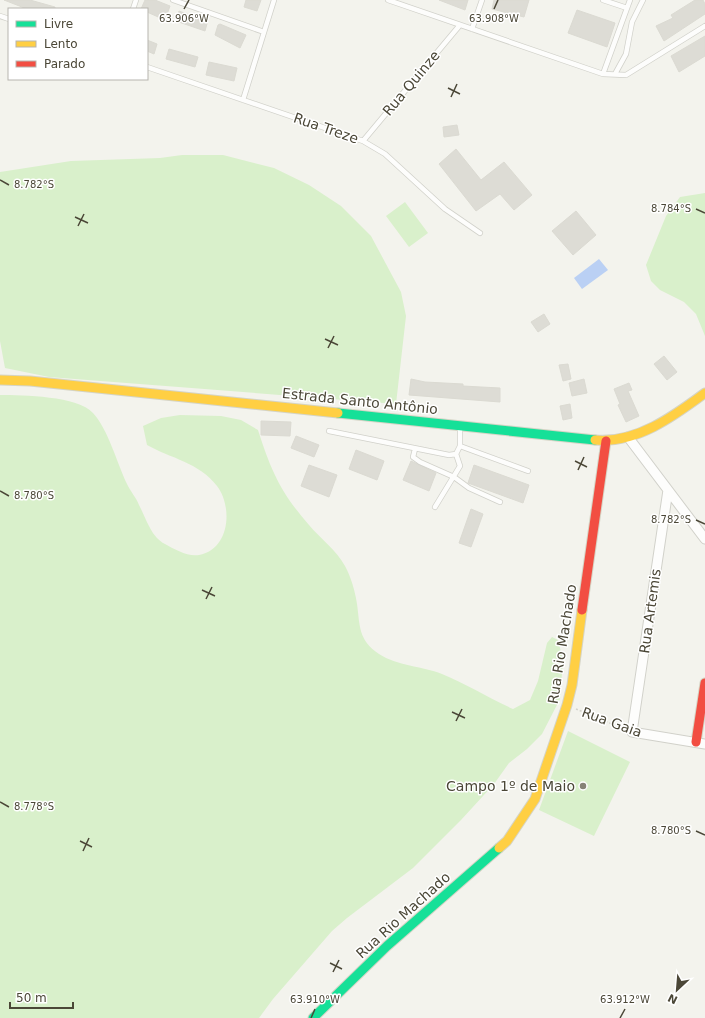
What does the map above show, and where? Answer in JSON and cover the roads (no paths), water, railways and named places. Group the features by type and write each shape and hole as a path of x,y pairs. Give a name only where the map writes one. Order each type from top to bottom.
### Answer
{"street":[{"name":"Estrada Santo Antônio","path":"0,380 69,385 606,441 628,437 672,418 705,393"},
{"path":"628,437 705,539"},
{"name":"Rua Rio Machado","path":"313,1018 387,946 507,840 535,799 567,706 606,441"},
{"name":"Rua Artemis","path":"632,732 668,490"},
{"path":"701,743 705,682"},
{"name":"Rua Gaia","path":"632,732 701,743"}],"lane":[{"path":"173,0 264,32"},
{"path":"243,100 274,0"},
{"path":"388,0 602,74 626,74 705,26"},
{"path":"472,29 482,0"},
{"path":"603,0 627,8"},
{"path":"602,74 630,0"},
{"path":"614,74 626,54 632,22 643,0"},
{"name":"Rua Quinze","path":"363,141 460,25"},
{"name":"Rua Treze","path":"148,67 363,141 385,154 445,209 480,233"},
{"path":"436,507 460,466 456,454 460,446 460,426"},
{"path":"329,431 415,449 449,455 456,454"},
{"path":"460,446 528,470"},
{"path":"415,449 414,458 454,477 469,488 500,502"}],"water":[{"path":"599,259 608,270 582,289 574,278"}],"place":[{"name":"Campo 1º de Maio","path":"583,786"}]}
